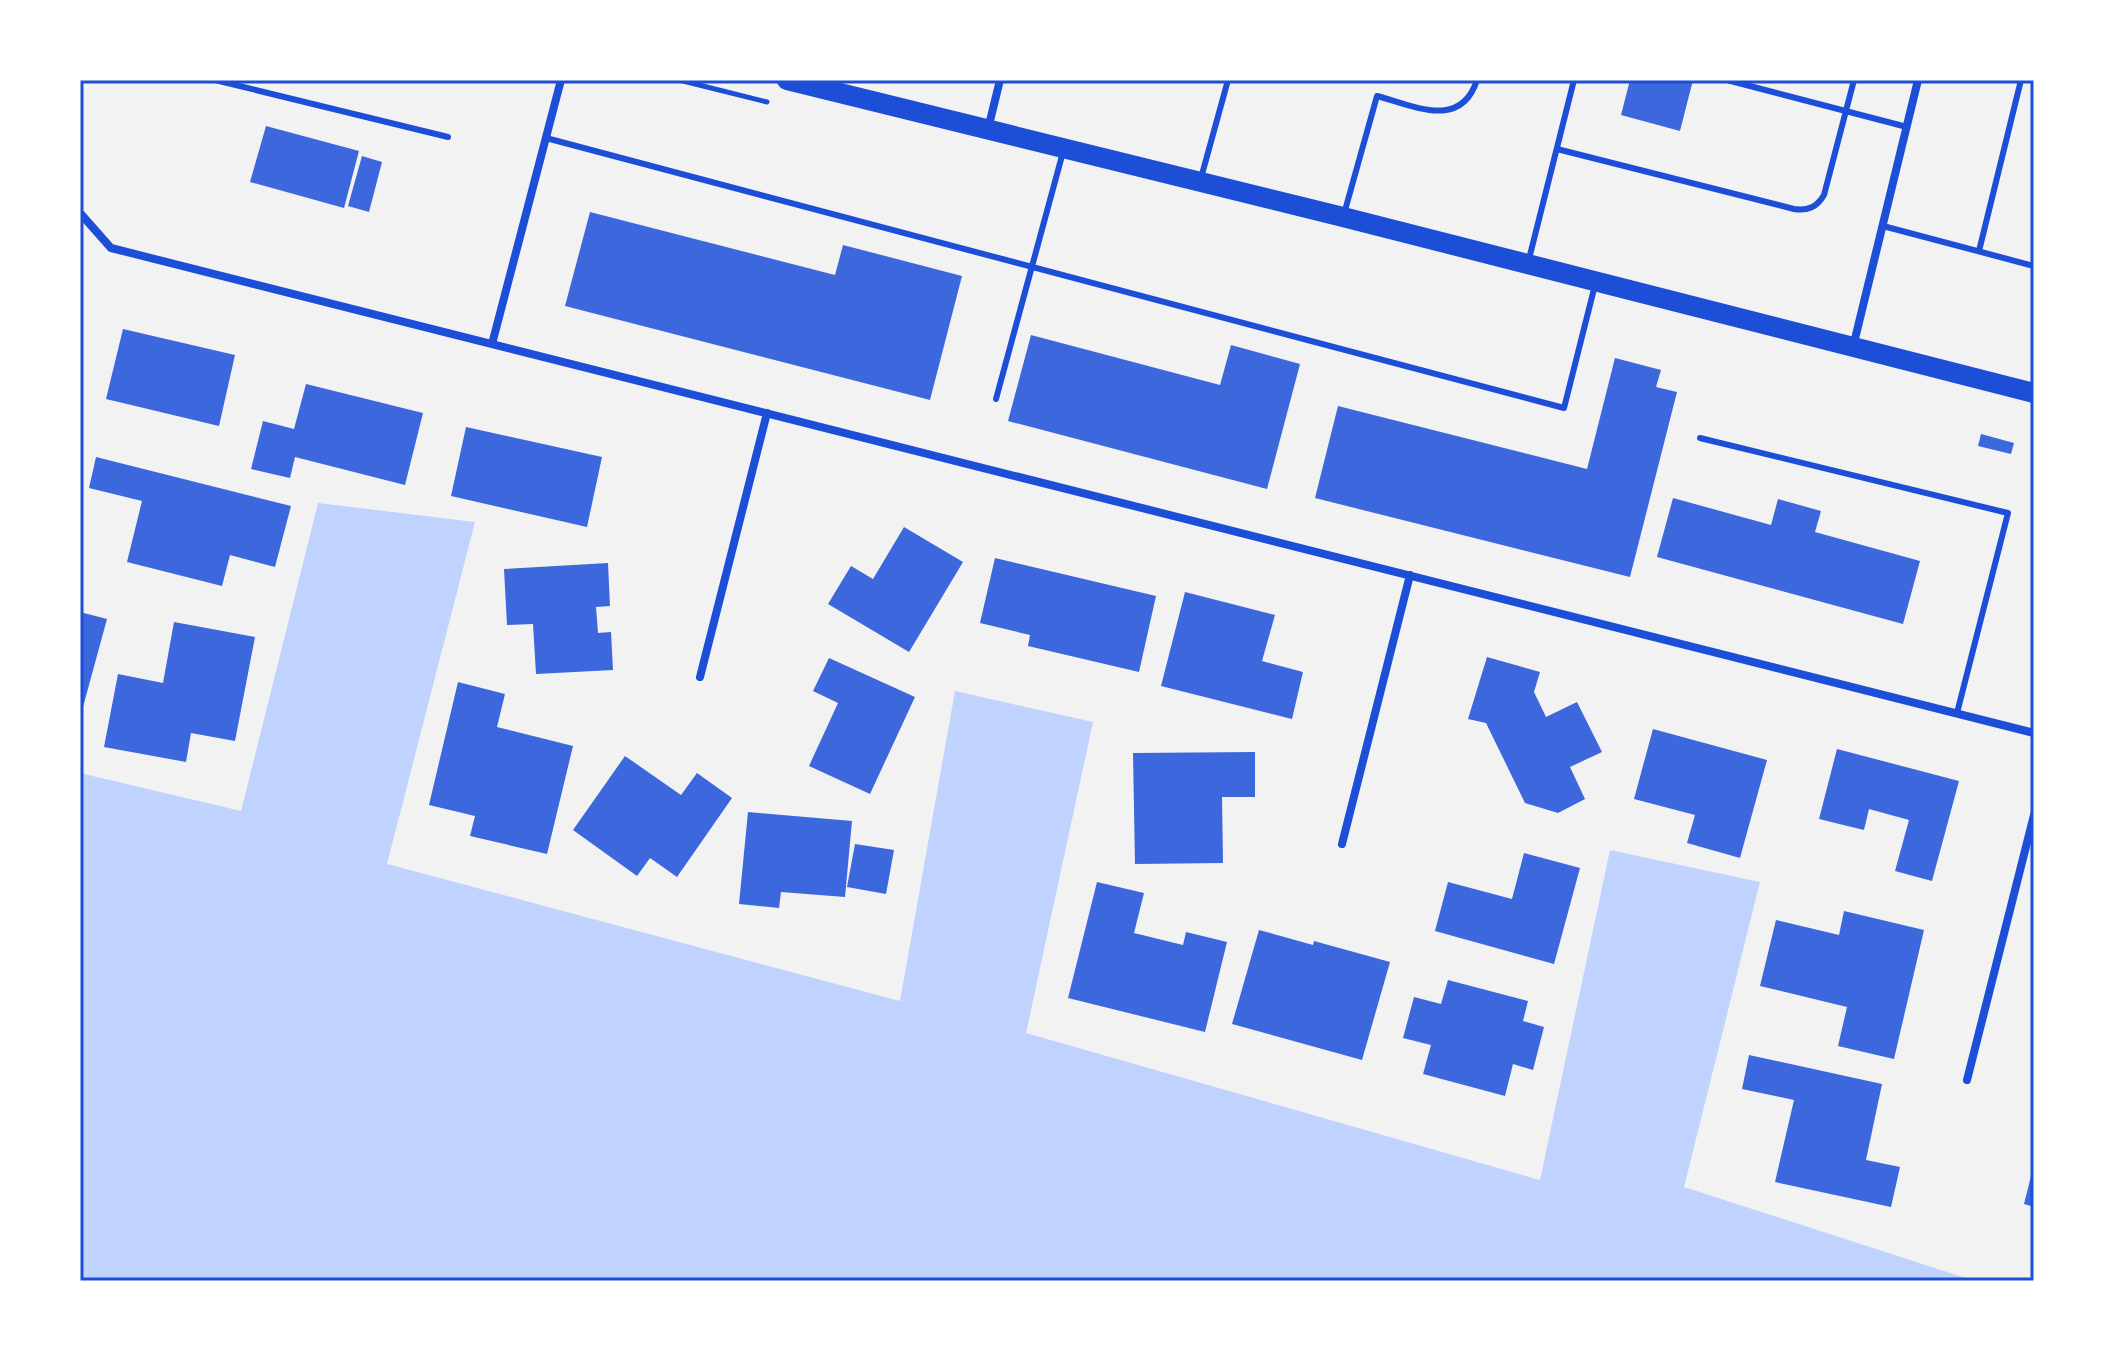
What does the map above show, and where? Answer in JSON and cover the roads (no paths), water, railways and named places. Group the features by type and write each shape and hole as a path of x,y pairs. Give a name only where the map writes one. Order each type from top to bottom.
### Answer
{"main road":[{"path":"787,80 1343,217 2034,393"}],"street":[{"path":"492,344 561,80"},
{"path":"988,129 1000,80"},
{"path":"1853,348 1918,80"},
{"path":"80,213 111,248 2034,733"},
{"path":"700,677 767,413"},
{"path":"1342,844 1410,575"},
{"path":"1967,1080 2034,815"}],"lane":[{"path":"215,80 448,137"},
{"path":"1200,182 1228,80"},
{"path":"1343,217 1377,96 1444,112 1465,103 1477,80"},
{"path":"1527,264 1574,80"},
{"path":"1727,80 1907,127"},
{"path":"1557,149 1794,209 1808,209 1824,195 1854,80"},
{"path":"1979,251 2021,80"},
{"path":"546,138 1564,408 1596,282"},
{"path":"996,399 1064,148"},
{"path":"1883,226 2034,266"},
{"path":"1700,438 2008,513 1957,713"}],"water":[{"path":"318,503 475,522 387,864 900,1001 955,691 1093,722 1026,1033 1540,1180 1610,850 1760,882 1684,1187 1975,1281 80,1281 80,773 241,811"}]}
